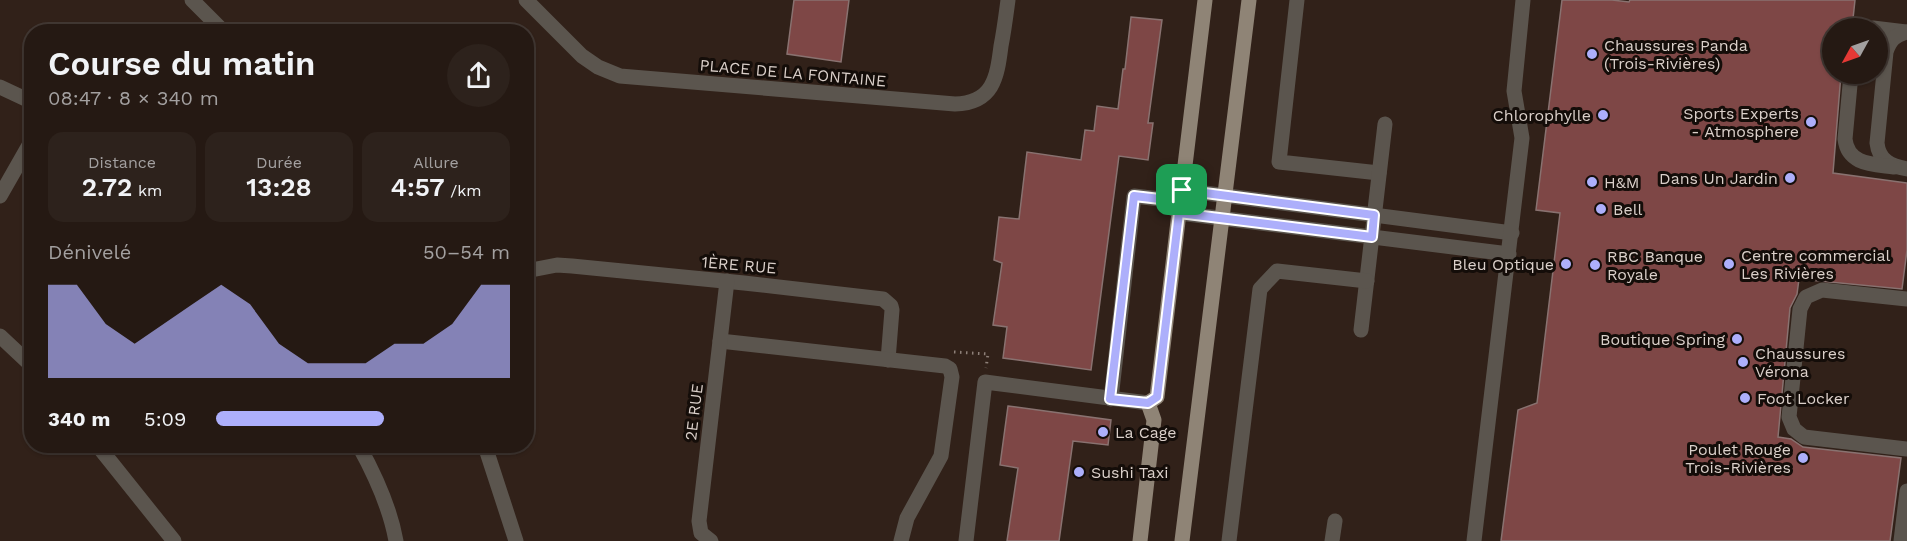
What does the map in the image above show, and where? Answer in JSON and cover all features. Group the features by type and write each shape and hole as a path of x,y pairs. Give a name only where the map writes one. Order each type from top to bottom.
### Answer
{"main road":[{"path":"1182,190 1206,0"},
{"path":"1182,541 1249,0"},
{"path":"1140,541 1154,420 1148,403 1157,397 1179,213"}],"street":[{"path":"192,0 216,24"},
{"name":"PLACE DE LA FONTAINE","path":"526,0 582,56 598,67 620,76 964,104 982,97 994,83 999,66 1008,0"},
{"path":"1298,0 1279,162 1379,173"},
{"path":"1474,541 1522,138 1514,91 1523,0"},
{"path":"1888,30 1907,32"},
{"path":"1902,168 1888,164 1882,158 1876,143 1886,52 1892,39 1907,32"},
{"path":"1850,84 1845,139 1847,149 1860,162 1902,168"},
{"path":"0,87 24,98"},
{"path":"1361,330 1385,124"},
{"path":"0,196 24,154"},
{"path":"1179,213 1182,190"},
{"path":"1110,399 1134,196 1160,199 1182,190 1512,233"},
{"path":"1160,199 1179,213 1509,254"},
{"name":"1ÈRE RUE","path":"534,269 572,266 883,299 891,306 893,315 888,360"},
{"path":"1229,541 1260,289 1277,271 1367,281"},
{"name":"2E RUE","path":"711,541 701,534 699,521 727,281"},
{"path":"1907,299 1822,290 1806,297 1800,309 1789,417 1794,429 1804,437 1907,449"},
{"path":"0,336 24,358"},
{"path":"720,341 945,366 950,369 952,377 941,456 904,522 901,541"},
{"path":"966,541 985,382 1148,403"},
{"path":"104,453 174,541"},
{"path":"363,453 378,483 393,525 396,541"},
{"path":"487,453 516,541"},
{"path":"1901,541 1907,491"},
{"path":"1332,541 1335,521"}],"path":[{"path":"950,369 952,352 988,354 985,382"}],"building":[{"path":"794,0 849,0 841,62 787,54"},
{"name":"Centre commercial Les Rivières","path":"1562,0 1629,2 1630,0 1855,0 1853,18 1822,18 1822,84 1840,84 1833,173 1907,183 1907,250 1902,289 1799,279 1797,294 1790,308 1778,437 1791,439 1803,447 1901,458 1890,541 1501,541 1518,410 1537,403 1560,213 1536,210"},
{"path":"1131,17 1162,20 1148,123 1153,123 1148,160 1119,156 1091,370 1003,358 1007,327 993,325 1002,263 994,260 999,217 1019,219 1027,152 1081,160 1085,130 1094,131 1097,106 1118,109"},
{"path":"1008,406 1111,420 1108,445 1073,441 1059,541 1007,541 1018,468 1000,465"}],"place":[{"name":"Chaussures Panda (Trois-Rivières)","path":"1592,54"},
{"name":"Chlorophylle","path":"1603,115"},
{"name":"Sports Experts - Atmosphere","path":"1811,122"},
{"name":"Dans Un Jardin","path":"1790,178"},
{"name":"H&M","path":"1592,182"},
{"name":"Bell","path":"1601,209"},
{"name":"Bleu Optique","path":"1566,264"},
{"name":"Centre commercial Les Rivières","path":"1729,264"},
{"name":"RBC Banque Royale","path":"1595,265"},
{"name":"Boutique Spring","path":"1737,339"},
{"name":"Chaussures Vérona","path":"1743,362"},
{"name":"Foot Locker","path":"1745,398"},
{"name":"La Cage","path":"1103,432"},
{"name":"Poulet Rouge Trois-Rivières","path":"1803,458"},
{"name":"Sushi Taxi","path":"1079,472"}],"route":[{"path":"1182,190 1374,215 1372,237 1179,213 1157,397 1148,403 1110,399 1134,196 1160,199 1182,190"}]}
